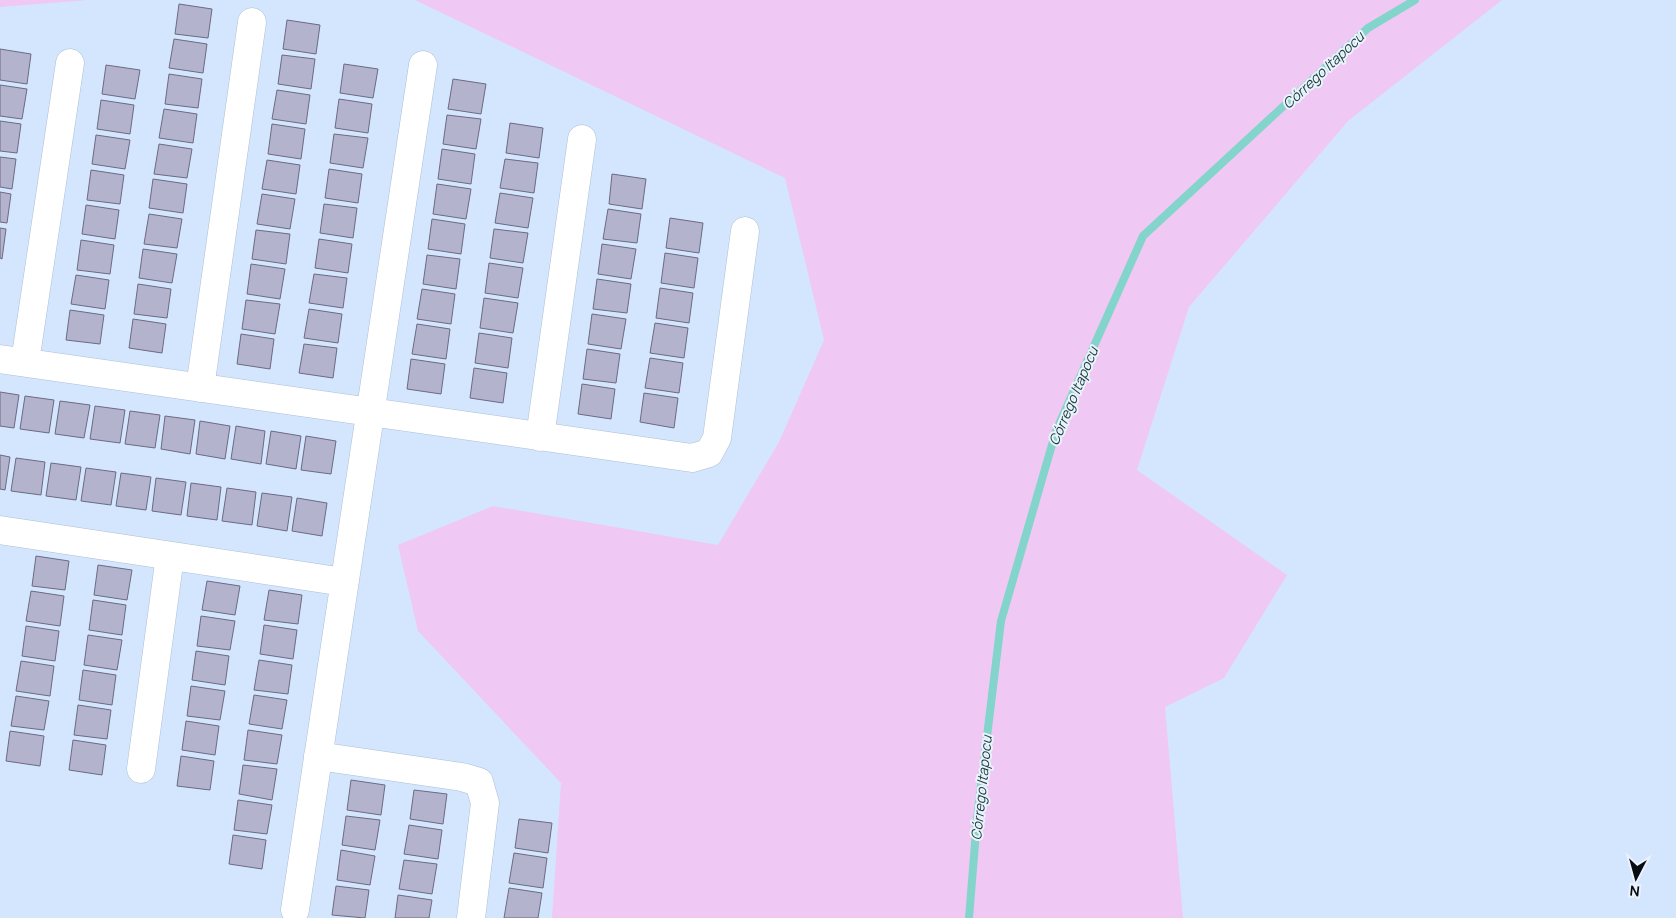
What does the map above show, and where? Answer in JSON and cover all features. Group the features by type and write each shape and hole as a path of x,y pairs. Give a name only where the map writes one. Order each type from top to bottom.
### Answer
{"street":[{"path":"200,388 252,22"},
{"path":"70,63 12,360 692,458 708,453 717,438 745,231"},
{"path":"295,910 423,65"},
{"path":"540,437 582,139"},
{"path":"0,533 344,582"},
{"path":"142,769 170,556"},
{"path":"318,756 462,777 479,782 485,803 471,918"}],"shaded area":[{"path":"0,0 89,0 0,7"},
{"path":"415,0 1502,0 1348,121 1189,307 1137,470 1287,575 1224,678 1165,707 1183,918 552,918 561,783 418,631 398,545 493,506 718,545 779,442 824,340 785,178"}],"building":[{"path":"179,4 212,9 208,38 175,34"},
{"path":"287,20 320,25 316,54 283,49"},
{"path":"174,39 207,44 203,73 169,68"},
{"path":"0,49 31,54 27,84 0,80"},
{"path":"282,55 315,59 311,89 278,84"},
{"path":"344,64 378,69 373,98 340,93"},
{"path":"106,65 140,70 135,99 102,94"},
{"path":"169,74 202,79 198,108 165,104"},
{"path":"453,79 486,84 481,114 448,109"},
{"path":"0,85 27,89 22,119 0,116"},
{"path":"277,90 310,95 306,124 272,119"},
{"path":"339,99 372,104 368,133 335,128"},
{"path":"101,100 134,105 130,134 97,129"},
{"path":"164,109 197,114 193,143 159,138"},
{"path":"447,115 481,119 476,149 443,144"},
{"path":"0,121 21,124 17,153 0,151"},
{"path":"510,123 543,128 539,158 506,153"},
{"path":"272,124 305,129 301,159 268,154"},
{"path":"334,134 368,138 363,168 330,163"},
{"path":"96,135 130,140 125,169 92,164"},
{"path":"159,144 192,149 187,178 154,174"},
{"path":"442,149 475,154 471,184 438,179"},
{"path":"0,157 16,159 12,189 0,187"},
{"path":"505,159 538,163 534,193 500,188"},
{"path":"267,160 300,165 296,194 262,189"},
{"path":"329,169 362,174 358,203 325,198"},
{"path":"91,170 124,175 120,204 87,200"},
{"path":"612,174 646,179 642,209 609,204"},
{"path":"153,179 187,184 183,213 149,208"},
{"path":"437,184 471,189 466,219 433,214"},
{"path":"0,192 11,194 7,223 0,222"},
{"path":"500,193 533,198 528,228 495,223"},
{"path":"262,194 295,199 290,229 257,224"},
{"path":"324,204 357,208 353,238 320,233"},
{"path":"86,205 119,210 115,239 82,234"},
{"path":"608,209 641,214 637,243 603,239"},
{"path":"149,214 182,219 177,248 144,244"},
{"path":"670,218 703,223 699,253 666,248"},
{"path":"432,219 465,224 461,254 428,249"},
{"path":"0,228 6,229 2,259 0,258"},
{"path":"494,229 528,233 523,263 490,258"},
{"path":"256,230 290,234 286,264 252,259"},
{"path":"319,239 352,244 348,273 315,268"},
{"path":"81,240 114,245 110,274 77,270"},
{"path":"602,244 636,249 631,279 598,274"},
{"path":"143,249 177,254 172,283 139,278"},
{"path":"665,253 698,258 694,288 661,283"},
{"path":"427,255 460,259 456,289 423,284"},
{"path":"489,263 523,268 518,298 485,293"},
{"path":"251,264 285,269 280,299 247,294"},
{"path":"314,274 347,278 343,308 309,303"},
{"path":"76,275 109,280 105,309 71,304"},
{"path":"597,279 631,284 627,313 593,309"},
{"path":"138,284 171,289 167,318 134,314"},
{"path":"660,288 693,293 689,323 656,318"},
{"path":"422,289 455,294 451,324 417,319"},
{"path":"484,298 518,303 513,333 480,328"},
{"path":"246,300 280,304 275,334 242,329"},
{"path":"309,309 342,314 338,343 304,338"},
{"path":"70,310 104,315 100,344 66,340"},
{"path":"592,314 626,319 621,349 588,344"},
{"path":"133,319 166,324 162,353 129,348"},
{"path":"655,323 688,328 684,358 650,353"},
{"path":"417,324 450,329 446,359 412,354"},
{"path":"479,333 512,338 508,368 475,363"},
{"path":"241,334 274,339 270,369 237,364"},
{"path":"304,344 337,348 333,378 299,373"},
{"path":"587,349 620,354 616,383 583,379"},
{"path":"650,358 683,363 679,393 645,388"},
{"path":"411,359 445,364 441,394 407,389"},
{"path":"474,368 507,373 503,403 470,398"},
{"path":"582,384 615,389 611,419 578,414"},
{"path":"0,392 19,395 14,428 0,426"},
{"path":"644,393 678,398 674,428 640,422"},
{"path":"25,396 54,400 49,433 20,429"},
{"path":"60,401 90,405 84,438 55,434"},
{"path":"95,406 125,410 120,443 90,439"},
{"path":"130,411 160,415 155,448 125,444"},
{"path":"165,416 195,420 190,454 161,449"},
{"path":"200,421 230,426 225,459 196,454"},
{"path":"236,426 265,431 261,464 231,459"},
{"path":"271,431 301,436 296,469 266,464"},
{"path":"306,436 336,441 331,474 301,470"},
{"path":"0,455 10,457 5,490 0,489"},
{"path":"16,458 45,462 41,495 11,491"},
{"path":"51,463 81,467 76,500 46,496"},
{"path":"86,468 116,472 111,505 81,501"},
{"path":"121,473 151,477 146,510 116,506"},
{"path":"156,478 186,482 181,515 152,511"},
{"path":"191,483 221,487 217,520 187,516"},
{"path":"227,488 256,492 252,525 222,521"},
{"path":"262,493 292,497 287,531 257,526"},
{"path":"297,498 327,503 322,536 292,531"},
{"path":"36,556 69,561 65,590 32,586"},
{"path":"98,565 132,570 127,600 94,595"},
{"path":"207,581 240,586 235,615 202,610"},
{"path":"269,590 302,595 298,624 264,620"},
{"path":"31,591 64,596 60,626 26,621"},
{"path":"93,600 126,605 122,635 89,630"},
{"path":"201,616 235,621 230,650 197,646"},
{"path":"264,625 297,630 293,659 260,654"},
{"path":"26,626 59,631 55,661 22,656"},
{"path":"88,635 122,640 117,670 84,665"},
{"path":"196,651 229,656 225,685 192,680"},
{"path":"259,660 292,665 288,694 254,690"},
{"path":"21,661 54,666 50,696 16,691"},
{"path":"83,670 116,675 112,705 79,700"},
{"path":"191,686 225,691 220,720 187,716"},
{"path":"254,695 287,700 282,729 249,724"},
{"path":"16,696 49,701 44,730 11,726"},
{"path":"78,705 111,710 107,739 74,735"},
{"path":"186,721 219,726 215,755 182,750"},
{"path":"248,730 282,735 277,764 244,760"},
{"path":"10,731 44,736 40,766 6,761"},
{"path":"73,740 106,745 102,775 69,770"},
{"path":"181,756 214,761 210,790 177,786"},
{"path":"243,765 277,769 272,800 239,794"},
{"path":"351,780 385,785 381,815 347,810"},
{"path":"414,790 447,794 443,824 410,819"},
{"path":"238,800 272,805 267,834 234,830"},
{"path":"346,816 380,820 375,850 342,845"},
{"path":"519,819 552,823 548,853 515,848"},
{"path":"409,825 442,830 438,859 404,854"},
{"path":"233,835 266,840 262,869 229,864"},
{"path":"341,850 375,856 370,885 337,880"},
{"path":"514,853 547,858 543,888 509,883"},
{"path":"404,860 437,864 432,894 399,889"},
{"path":"336,886 369,890 365,918 332,915"},
{"path":"509,888 542,893 538,918 504,918"},
{"path":"398,895 432,900 429,918 395,918"}],"waterway":[{"name":"Córrego Itapocu","path":"969,918 977,819 1001,621 1056,431 1143,236 1368,28 1415,0"}]}
